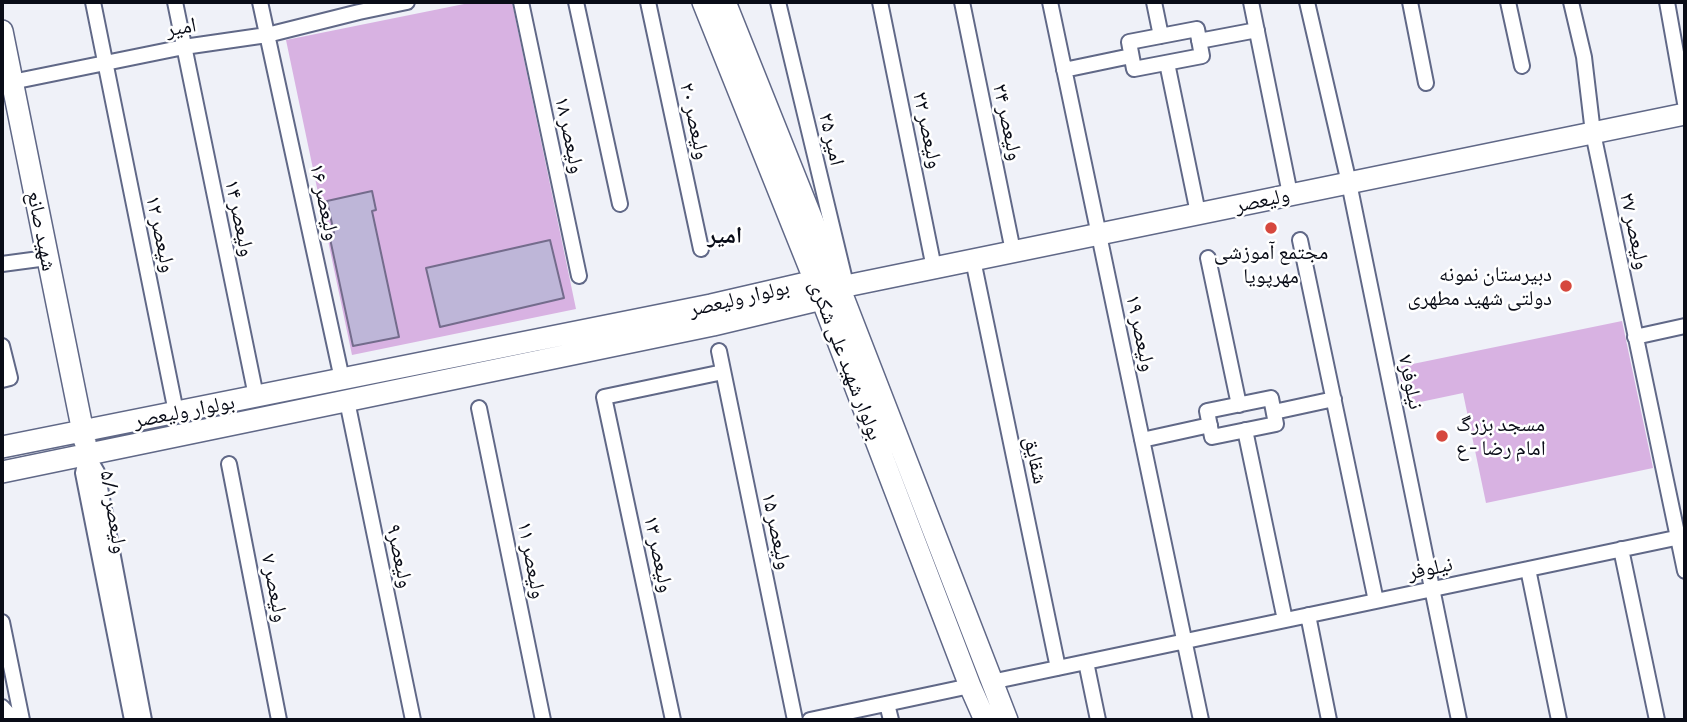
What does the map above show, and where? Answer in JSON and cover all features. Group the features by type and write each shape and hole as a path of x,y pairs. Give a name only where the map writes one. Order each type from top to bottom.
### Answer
{"street":[{"name":"ولیعصر ۱۲","path":"93,2 176,412"},
{"name":"ولیعصر ۱۴","path":"175,2 256,396"},
{"name":"ولیعصر ۱۶","path":"261,2 342,379"},
{"name":"امیر","path":"7,83 184,47 267,35 358,7 407,2"},
{"name":"ولیعصر ۱۸","path":"521,2 579,276"},
{"path":"576,2 620,204"},
{"name":"ولیعصر ۲۰","path":"648,2 701,249"},
{"name":"بولوار شهید علی شکری","path":"703,2 831,288"},
{"name":"بولوار شهید علی شکری","path":"725,2 861,373 981,684 1007,720"},
{"name":"امیر ۲۵","path":"778,2 831,228 831,288"},
{"name":"ولیعصر ۲۲","path":"880,2 934,268"},
{"name":"ولیعصر ۲۴","path":"962,2 1013,251"},
{"name":"ولیعصر ۱۹","path":"1050,2 1201,720"},
{"path":"1154,2 1161,36"},
{"path":"1251,2 1290,194"},
{"name":"نیلوفر۷","path":"1307,2 1349,183 1459,720"},
{"path":"1410,2 1426,83"},
{"path":"1508,2 1522,66"},
{"name":"ولیعصر ۲۷","path":"1571,2 1584,57 1593,132 1635,337 1681,537 1685,571"},
{"path":"1667,2 1685,103"},
{"path":"1197,29 1199,41 1202,56 1134,69 1129,43 1197,29"},
{"path":"1199,41 1257,30"},
{"name":"شهید صانع","path":"2,31 7,83 47,258 87,455"},
{"path":"1064,70 1132,56"},
{"path":"1167,63 1198,213"},
{"name":"ولیعصر","path":"831,288 1685,114"},
{"path":"1300,240 1376,601"},
{"path":"2,264 47,258"},
{"path":"1208,258 1239,404"},
{"name":"شقایق","path":"973,260 1058,668"},
{"name":"بولوار ولیعصر","path":"2,447 711,305 831,288"},
{"name":"بولوار ولیعصر","path":"2,472 713,325 831,288"},
{"path":"1635,337 1685,326"},
{"path":"2,346 6,379"},
{"name":"ولیعصر ۱۵","path":"719,351 794,720"},
{"name":"ولیعصر ۱۳","path":"673,720 604,397 723,372"},
{"path":"342,379 347,401"},
{"path":"1271,398 1274,412 1276,424 1212,437 1207,411 1271,398"},
{"path":"1274,412 1334,399"},
{"name":"ولیعصر۹","path":"347,401 413,720"},
{"name":"ولیعصر ۱۱","path":"479,408 543,720"},
{"path":"1142,440 1210,425"},
{"path":"1245,430 1285,620"},
{"name":"ولیعصر۵/۱","path":"87,455 83,473 132,720"},
{"name":"ولیعصر۵/۱","path":"87,455 97,472 144,720"},
{"name":"ولیعصر ۷","path":"229,464 279,720"},
{"name":"نیلوفر","path":"810,720 1681,537"},
{"path":"1621,550 1657,720"},
{"path":"1528,569 1559,720"},
{"path":"1308,615 1329,720"},
{"path":"2,622 22,720"},
{"path":"1086,662 1098,720"},
{"name":"بولوار شهید علی شکری","path":"981,684 985,720"},
{"path":"887,704 891,720"},
{"path":"2,707 14,720"}],"shaded area":[{"path":"474,2 512,2 576,309 352,355 286,40"},
{"path":"1622,321 1653,468 1486,503 1463,393 1406,405 1398,367"}],"building":[{"path":"372,191 376,210 372,211 399,337 353,346 329,234 334,233 327,201"},
{"path":"550,240 564,298 440,327 426,268"}],"place":[{"name":"مجتمع آموزشی مهرپویا","path":"1271,228"},
{"name":"دبیرستان نمونه دولتی شهید مطهری","path":"1566,286"},
{"name":"مسجد بزرگ امام رضا -ع","path":"1442,436"}],"district":[{"name":"امیر","path":"725,235"}]}
